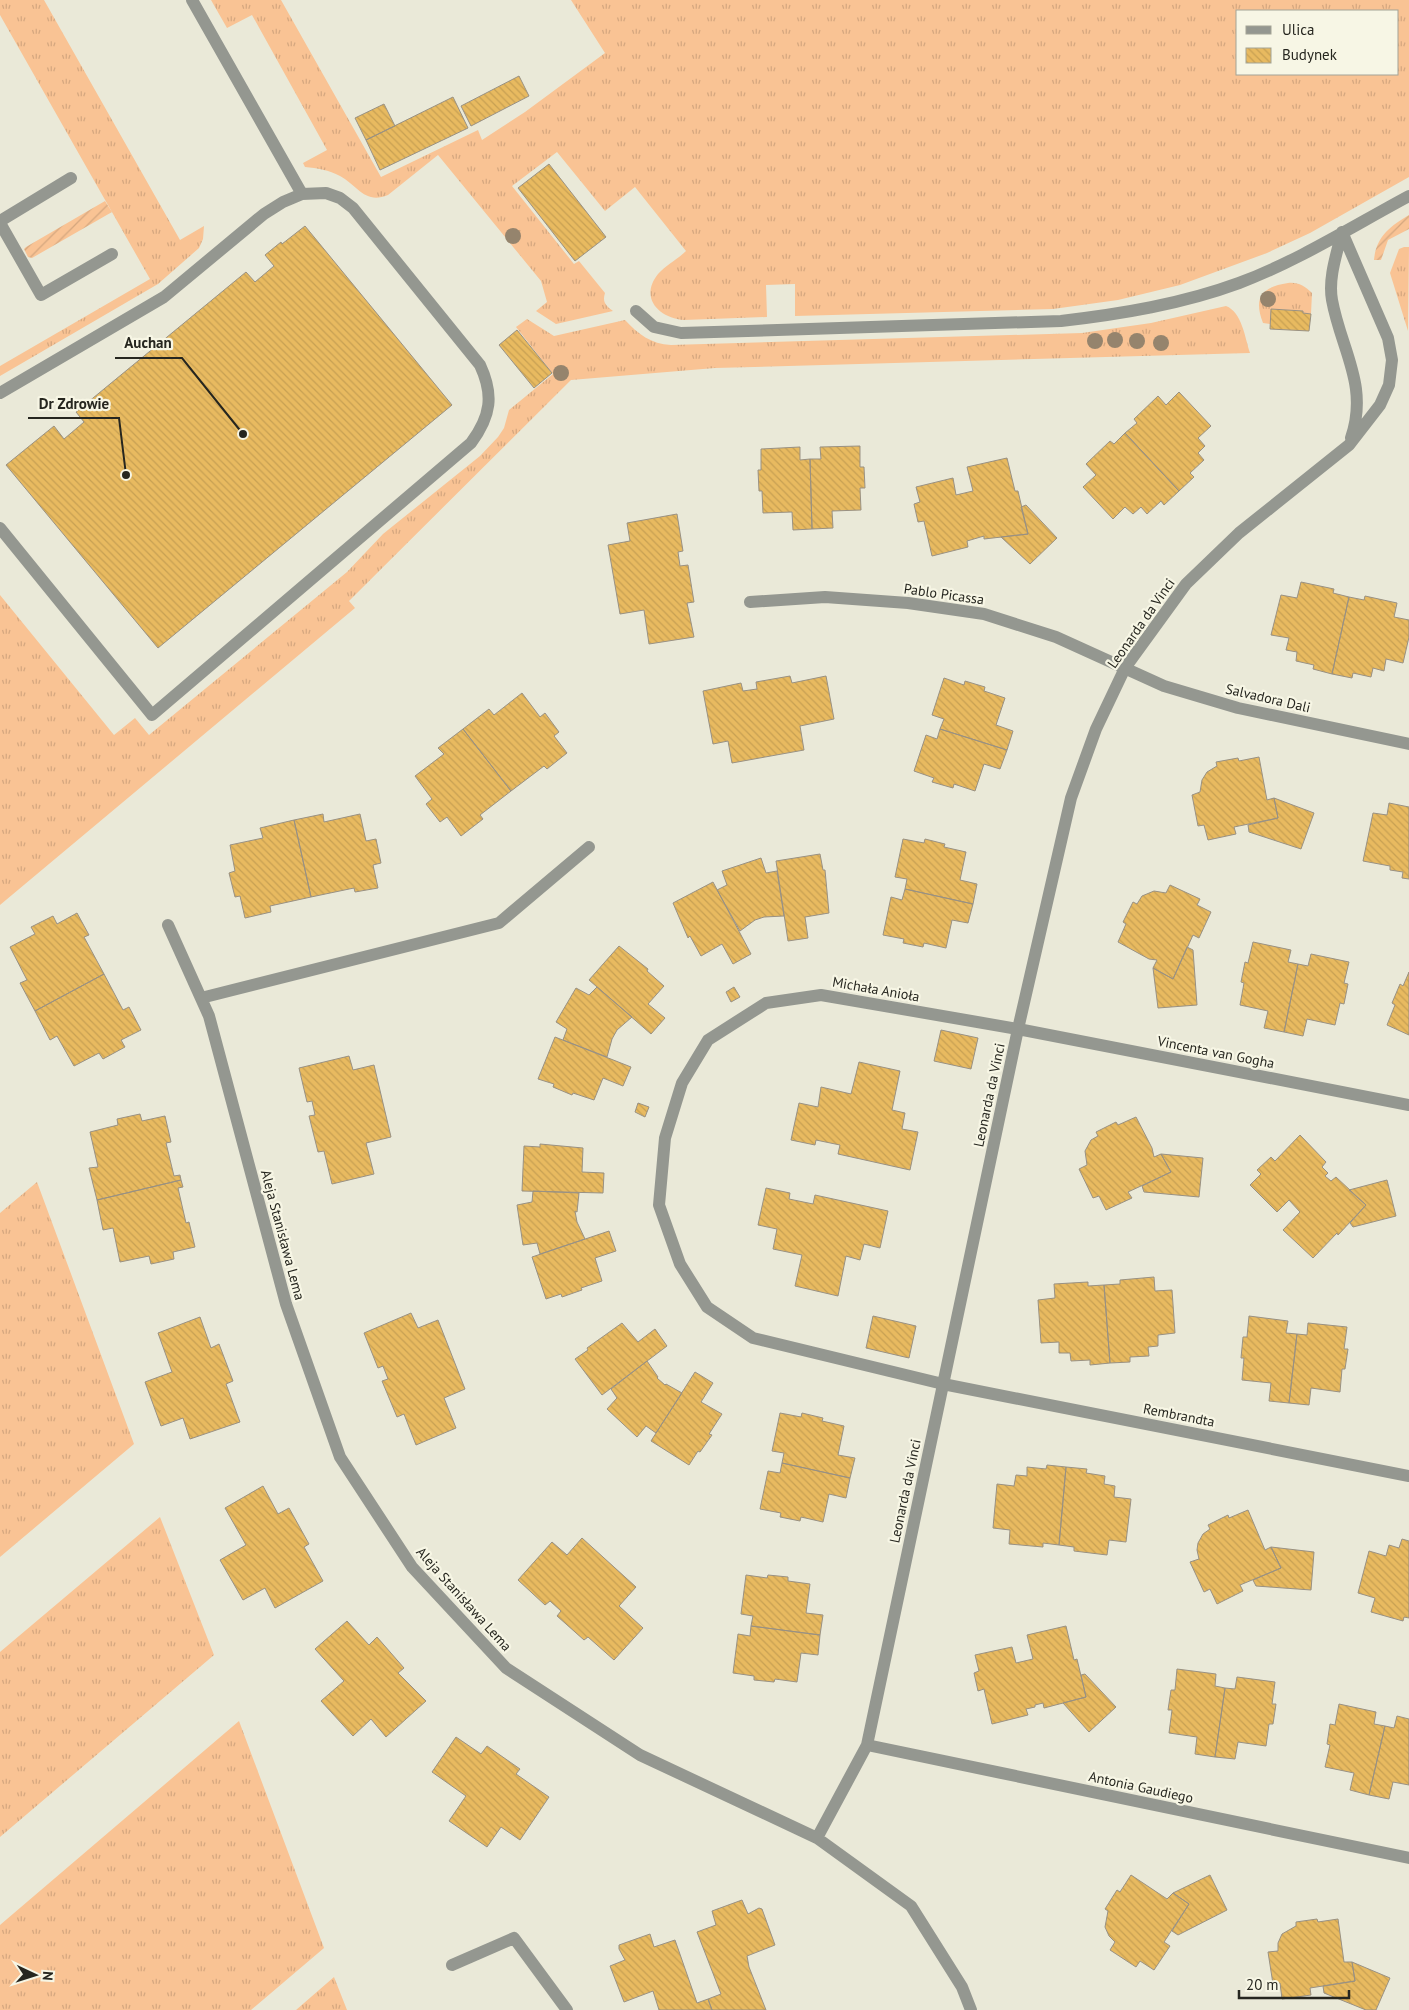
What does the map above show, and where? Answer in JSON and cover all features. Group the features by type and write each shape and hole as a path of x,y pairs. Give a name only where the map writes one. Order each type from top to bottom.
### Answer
{"street":[{"path":"192,0 302,194"},
{"path":"71,178 0,222 41,294 112,254"},
{"path":"0,393 164,298 264,214 283,202 302,194 326,193 340,198 353,208 480,365 486,378 490,395 488,412 482,428 471,443 152,715 0,528"},
{"path":"636,311 654,327 681,333 1060,321 1102,316 1155,307 1238,284 1274,269 1409,196"},
{"path":"1342,232 1332,273 1332,299 1355,382 1358,400 1357,422 1349,445"},
{"name":"Leonarda da Vinci","path":"816,1838 867,1745 1018,1029 1071,798 1096,729 1125,668 1186,584 1239,533 1349,445 1380,405 1389,385 1392,360 1388,338 1342,232"},
{"name":"Pablo Picassa","path":"750,602 825,597 908,604 984,614 1056,637 1125,668"},
{"name":"Salvadora Dali","path":"1125,668 1164,686 1238,708 1409,744"},
{"path":"201,998 499,923 589,847"},
{"name":"Aleja Stanisława Lema","path":"168,925 209,1016 286,1304 340,1457 412,1567 506,1668 640,1755 816,1838 911,1906 962,1987 970,2010"},
{"name":"Michała Anioła","path":"944,1384 753,1338 707,1307 680,1264 660,1204 665,1138 682,1083 708,1040 766,1003 821,995 1018,1029"},
{"name":"Vincenta van Gogha","path":"1018,1029 1409,1105"},
{"name":"Rembrandta","path":"944,1384 1409,1476"},
{"name":"Antonia Gaudiego","path":"867,1745 1409,1858"},
{"path":"452,1965 514,1938 567,2010"}],"green space":[{"path":"0,0 44,0 180,240 204,226 203,239 199,248 158,284 0,376 0,366 150,279 0,15"},
{"path":"211,0 281,0 381,177 478,130 482,140 525,112 605,53 571,0 1409,0 1409,177 1310,233 1267,253 1180,285 1118,300 1053,309 795,316 795,284 766,285 767,317 684,320 660,311 651,299 651,291 658,274 686,251 635,187 605,211 557,152 512,186 574,264 579,261 605,293 605,304 613,311 556,324 536,311 547,302 541,281 438,155 388,195 373,198 362,193 332,172 305,167 303,163 327,150 252,15 227,28"},
{"path":"105,201 112,212 32,258 28,257 24,249 26,247"},
{"path":"1409,215 1409,229 1388,240 1381,260 1374,260 1375,252 1385,233"},
{"path":"1409,247 1408,331 1390,273 1399,249"},
{"path":"1288,283 1301,285 1312,293 1311,314 1303,313 1303,311 1272,309 1270,324 1263,323 1259,306 1262,295 1272,287"},
{"path":"1226,306 1236,314 1250,353 715,368 571,380 349,601 355,608 0,905 0,595 114,735 135,718 149,735 347,572 383,534 480,456 498,437 504,428 509,410 553,374 516,327 527,319 554,336 625,320 645,337 657,343 671,345 1082,333 1151,323"},
{"path":"37,1182 134,1444 0,1557 0,1213"},
{"path":"160,1517 214,1655 0,1837 0,1652"},
{"path":"239,1721 324,1948 251,2010 0,2010 0,1925"},
{"path":"334,1977 347,2010 296,2010"}],"building":[{"path":"519,76 529,96 471,126 461,106"},
{"path":"453,97 468,128 380,170 366,140"},
{"path":"384,104 395,126 366,140 355,118"},
{"path":"549,164 606,237 575,261 518,188"},
{"path":"305,226 452,405 158,648 6,465 54,426 64,439 84,422 76,412 246,272 255,282 274,266 265,255"},
{"path":"1271,309 1303,311 1303,313 1311,314 1309,331 1270,329"},
{"path":"517,330 552,373 534,388 499,345"},
{"path":"1179,392 1211,426 1198,438 1205,446 1198,453 1204,460 1190,473 1194,477 1179,491 1125,433 1137,423 1134,419 1158,396 1166,405"},
{"path":"1125,433 1179,491 1164,505 1161,501 1147,514 1141,507 1133,514 1125,507 1113,519 1083,487 1096,475 1086,464 1110,441 1114,444"},
{"path":"860,446 860,467 864,467 865,488 860,488 861,510 832,511 833,528 812,529 810,459 821,459 820,447"},
{"path":"800,447 800,460 810,459 812,529 793,530 792,512 763,513 762,491 759,491 758,470 761,470 761,449"},
{"path":"1007,458 1015,491 1018,491 1028,534 984,539 984,536 967,541 968,547 932,556 924,521 918,522 914,504 920,502 916,487 953,478 956,495 973,491 967,467"},
{"path":"1026,505 1057,538 1030,564 1001,537 1028,534 1021,507"},
{"path":"677,514 683,551 678,552 680,566 688,565 694,602 687,603 694,637 649,644 644,610 620,614 608,545 630,541 627,523"},
{"path":"1301,582 1334,589 1333,593 1349,597 1332,674 1313,669 1314,665 1296,661 1297,652 1286,650 1289,638 1271,635 1281,595 1297,598"},
{"path":"1365,596 1397,603 1394,617 1409,620 1409,637 1403,663 1386,659 1384,671 1373,668 1371,677 1353,673 1352,678 1332,674 1349,597 1364,600"},
{"path":"790,676 792,683 826,676 834,719 800,726 804,750 732,763 728,741 713,744 703,691 741,683 743,691 757,689 756,682"},
{"path":"944,678 964,685 965,681 985,687 984,691 1005,698 996,725 1013,731 1007,750 940,729 944,719 932,715"},
{"path":"522,693 540,717 545,713 559,732 554,736 567,753 547,769 544,766 511,791 463,729 489,709 494,715"},
{"path":"463,729 511,791 480,815 483,819 461,836 447,817 440,822 426,804 432,799 415,776 444,754 438,748"},
{"path":"940,729 1007,750 1000,769 984,764 975,791 954,784 953,788 932,782 934,778 914,771 926,735 937,739"},
{"path":"1259,757 1267,800 1274,798 1278,818 1234,827 1236,834 1208,840 1204,825 1198,826 1192,795 1200,792 1202,780 1207,772 1217,766 1216,762 1238,758 1239,761"},
{"path":"1274,798 1314,813 1301,849 1249,832 1248,825 1278,818"},
{"path":"1389,803 1409,807 1409,879 1402,878 1403,872 1390,870 1390,866 1363,861 1373,813 1387,815"},
{"path":"323,814 324,822 360,814 366,841 376,839 381,863 373,865 378,888 355,892 354,888 311,897 294,820"},
{"path":"294,820 311,897 270,906 271,912 245,918 240,896 235,897 229,873 235,871 230,845 263,838 260,828"},
{"path":"903,839 924,843 925,839 945,844 944,847 966,852 960,880 977,884 973,904 905,889 907,879 895,877"},
{"path":"820,854 823,870 825,870 829,913 805,917 808,938 788,941 776,861"},
{"path":"761,858 766,873 777,871 784,916 764,917 755,920 740,931 717,890 727,885 722,871"},
{"path":"713,882 751,954 733,964 722,944 701,956 690,936 688,938 673,903"},
{"path":"1170,885 1200,899 1197,905 1211,912 1199,938 1193,935 1173,979 1153,968 1157,960 1149,959 1118,942 1126,924 1123,922 1133,902 1137,904 1142,896 1154,891 1166,893"},
{"path":"905,889 973,904 968,923 952,920 946,948 924,943 923,947 903,943 904,939 883,935 891,897 902,900"},
{"path":"77,913 89,935 84,937 104,974 35,1011 20,983 27,980 10,947 35,934 31,927 53,916 57,924"},
{"path":"1253,942 1291,950 1288,962 1298,964 1284,1032 1264,1028 1268,1011 1240,1005 1244,983 1241,982 1245,962 1248,963"},
{"path":"619,946 648,969 647,971 664,986 648,1004 665,1018 651,1034 589,980"},
{"path":"1187,947 1193,950 1197,1005 1158,1008 1153,968 1173,979"},
{"path":"1311,954 1349,962 1344,983 1348,984 1344,1004 1340,1003 1335,1025 1307,1019 1303,1036 1284,1032 1298,964 1308,966"},
{"path":"1409,972 1409,1035 1387,1025 1395,1005 1392,1003 1400,984 1403,986"},
{"path":"104,974 123,1010 129,1007 141,1030 121,1040 125,1047 103,1059 99,1053 74,1066 57,1036 50,1040 35,1011"},
{"path":"597,987 632,1017 617,1030 612,1039 607,1057 563,1040 567,1029 556,1022 576,988 589,995"},
{"path":"734,987 740,997 731,1002 726,992"},
{"path":"941,1030 978,1038 971,1069 934,1061"},
{"path":"555,1037 631,1067 623,1086 603,1078 594,1100 573,1093 572,1095 553,1087 554,1084 538,1079"},
{"path":"349,1056 353,1070 374,1065 391,1137 366,1143 374,1174 332,1184 324,1151 318,1152 309,1116 315,1115 312,1101 307,1102 299,1068"},
{"path":"859,1062 900,1071 892,1110 905,1113 902,1129 918,1132 910,1170 838,1154 840,1145 816,1140 815,1145 791,1140 799,1103 818,1107 821,1087 851,1094"},
{"path":"638,1103 649,1107 645,1117 635,1112"},
{"path":"140,1114 142,1121 165,1116 171,1142 166,1143 174,1176 180,1175 181,1180 97,1200 89,1168 98,1167 90,1132 118,1125 117,1119"},
{"path":"1136,1117 1152,1148 1154,1157 1161,1154 1171,1172 1128,1192 1132,1198 1106,1210 1099,1196 1093,1198 1079,1169 1087,1165 1085,1151 1091,1140 1098,1136 1096,1132 1116,1122 1118,1125"},
{"path":"1300,1135 1326,1162 1322,1167 1328,1173 1325,1176 1331,1181 1336,1177 1366,1205 1313,1258 1283,1230 1300,1212 1289,1200 1277,1212 1250,1185 1261,1174 1257,1170 1271,1157 1275,1161"},
{"path":"540,1144 583,1148 582,1172 604,1173 603,1193 522,1191 524,1146 540,1147"},
{"path":"1161,1154 1203,1158 1199,1197 1144,1192 1142,1186 1171,1172"},
{"path":"181,1180 183,1187 178,1188 186,1223 189,1222 195,1247 173,1252 174,1259 151,1264 149,1256 120,1262 113,1228 103,1230 97,1200"},
{"path":"1387,1180 1396,1216 1353,1227 1350,1223 1366,1205 1349,1190"},
{"path":"766,1188 790,1193 789,1199 813,1204 815,1195 888,1211 880,1248 864,1244 860,1260 846,1256 838,1296 795,1286 802,1255 773,1249 777,1229 758,1225"},
{"path":"533,1191 579,1193 577,1212 575,1211 577,1222 585,1239 540,1254 537,1243 523,1245 517,1205 532,1202"},
{"path":"609,1231 616,1251 595,1258 602,1281 562,1297 561,1294 546,1299 532,1257"},
{"path":"1154,1277 1155,1291 1172,1290 1175,1333 1158,1335 1158,1346 1148,1347 1149,1356 1130,1357 1130,1362 1110,1363 1104,1285 1120,1284 1120,1280"},
{"path":"1088,1282 1088,1286 1104,1285 1110,1363 1090,1365 1090,1360 1071,1361 1070,1353 1059,1353 1059,1342 1041,1343 1038,1300 1055,1298 1054,1284"},
{"path":"411,1313 418,1328 438,1320 465,1389 444,1398 456,1428 416,1445 404,1414 397,1417 382,1381 388,1379 383,1366 378,1368 364,1333"},
{"path":"873,1316 916,1326 909,1358 866,1348"},
{"path":"1249,1316 1288,1321 1286,1333 1297,1334 1289,1403 1269,1401 1271,1383 1242,1380 1244,1358 1241,1358 1243,1337 1247,1337"},
{"path":"200,1317 211,1348 219,1344 233,1381 226,1384 240,1422 190,1439 183,1418 161,1426 145,1382 172,1372 158,1333"},
{"path":"622,1323 638,1342 655,1329 667,1346 602,1395 575,1359"},
{"path":"1308,1323 1347,1327 1344,1349 1348,1349 1345,1369 1342,1369 1340,1392 1311,1388 1309,1405 1289,1403 1297,1334 1307,1335"},
{"path":"647,1361 657,1378 665,1385 682,1393 656,1433 646,1426 637,1437 607,1409 617,1398 611,1389"},
{"path":"695,1372 713,1383 701,1402 722,1414 709,1434 712,1435 689,1465 651,1441"},
{"path":"780,1413 801,1417 802,1413 823,1418 822,1421 844,1426 838,1455 855,1458 850,1478 782,1463 784,1453 772,1451"},
{"path":"782,1463 850,1478 846,1498 829,1494 823,1522 801,1517 800,1521 780,1517 781,1513 760,1509 768,1471 780,1473"},
{"path":"1047,1465 1066,1467 1059,1545 1043,1543 1043,1547 1009,1544 1010,1530 993,1528 997,1484 1014,1486 1016,1475 1027,1476 1027,1467 1046,1469"},
{"path":"1066,1467 1087,1469 1086,1473 1105,1476 1104,1484 1115,1486 1114,1497 1131,1499 1126,1542 1109,1540 1107,1555 1074,1551 1074,1547 1059,1545"},
{"path":"263,1486 278,1514 289,1508 309,1544 304,1547 323,1581 275,1608 265,1588 243,1600 220,1560 246,1545 225,1508"},
{"path":"1248,1510 1265,1550 1271,1547 1281,1568 1240,1585 1243,1591 1217,1604 1210,1589 1204,1592 1190,1562 1199,1559 1198,1543 1203,1534 1210,1529 1208,1525 1228,1515 1229,1518"},
{"path":"582,1538 636,1587 619,1606 643,1628 614,1660 588,1637 584,1640 557,1616 561,1611 550,1601 545,1605 518,1580 552,1542 567,1555"},
{"path":"1402,1539 1409,1541 1409,1618 1404,1617 1403,1621 1371,1612 1375,1598 1358,1593 1369,1551 1386,1556 1389,1545 1399,1548"},
{"path":"1271,1547 1314,1552 1311,1590 1256,1586 1253,1580 1281,1568"},
{"path":"746,1575 767,1578 768,1575 788,1577 788,1581 810,1584 806,1613 823,1615 820,1635 751,1626 753,1616 741,1614"},
{"path":"347,1621 369,1645 377,1637 404,1668 398,1673 426,1701 386,1737 371,1719 353,1736 321,1701 344,1681 315,1649"},
{"path":"751,1626 820,1635 818,1655 801,1653 797,1682 775,1679 774,1682 754,1680 754,1676 733,1673 738,1634 750,1636"},
{"path":"1066,1626 1074,1660 1077,1659 1086,1697 1044,1708 1043,1703 1035,1705 1035,1707 1026,1709 1028,1715 992,1724 984,1689 978,1691 974,1673 979,1671 975,1655 1012,1647 1016,1663 1033,1659 1027,1635"},
{"path":"1177,1669 1216,1674 1215,1686 1225,1688 1215,1757 1195,1754 1197,1737 1169,1733 1172,1710 1168,1710 1171,1690 1175,1690"},
{"path":"1085,1674 1116,1707 1089,1732 1063,1703 1086,1697 1081,1675"},
{"path":"1237,1677 1275,1682 1272,1704 1276,1704 1273,1724 1269,1724 1266,1746 1238,1742 1235,1759 1215,1757 1225,1688 1235,1689"},
{"path":"1339,1704 1376,1712 1374,1724 1385,1726 1369,1795 1350,1790 1354,1773 1325,1767 1330,1745 1327,1744 1330,1724 1335,1725"},
{"path":"1397,1716 1409,1719 1409,1785 1393,1782 1389,1799 1369,1795 1385,1726 1394,1728"},
{"path":"456,1737 481,1754 487,1746 520,1769 516,1774 549,1797 520,1840 501,1827 487,1847 449,1821 466,1796 432,1772"},
{"path":"1131,1875 1167,1899 1173,1893 1189,1904 1164,1942 1170,1946 1154,1970 1140,1961 1136,1967 1110,1950 1115,1942 1109,1936 1105,1927 1108,1911 1105,1909 1117,1890 1120,1892"},
{"path":"1210,1875 1227,1910 1178,1935 1172,1931 1189,1904 1173,1893"},
{"path":"742,1900 748,1914 759,1908 762,1909 775,1945 747,1956 749,1967 766,2010 712,2010 708,1999 721,1994 697,1932 716,1925 712,1911"},
{"path":"1317,1919 1318,1922 1338,1919 1344,1962 1352,1962 1355,1981 1310,1988 1311,1995 1282,1999 1280,1983 1273,1984 1268,1952 1278,1951 1278,1943 1282,1934 1296,1926 1296,1922"},
{"path":"650,1934 654,1947 675,1940 697,2003 708,1999 712,2010 659,2010 653,1991 624,2002 610,1966 625,1960 619,1945"},
{"path":"1352,1962 1390,1978 1376,2010 1366,2010 1324,1993 1323,1986 1355,1981"}],"place":[{"name":"Auchan","path":"243,434"},
{"name":"Dr Zdrowie","path":"126,475"}]}
